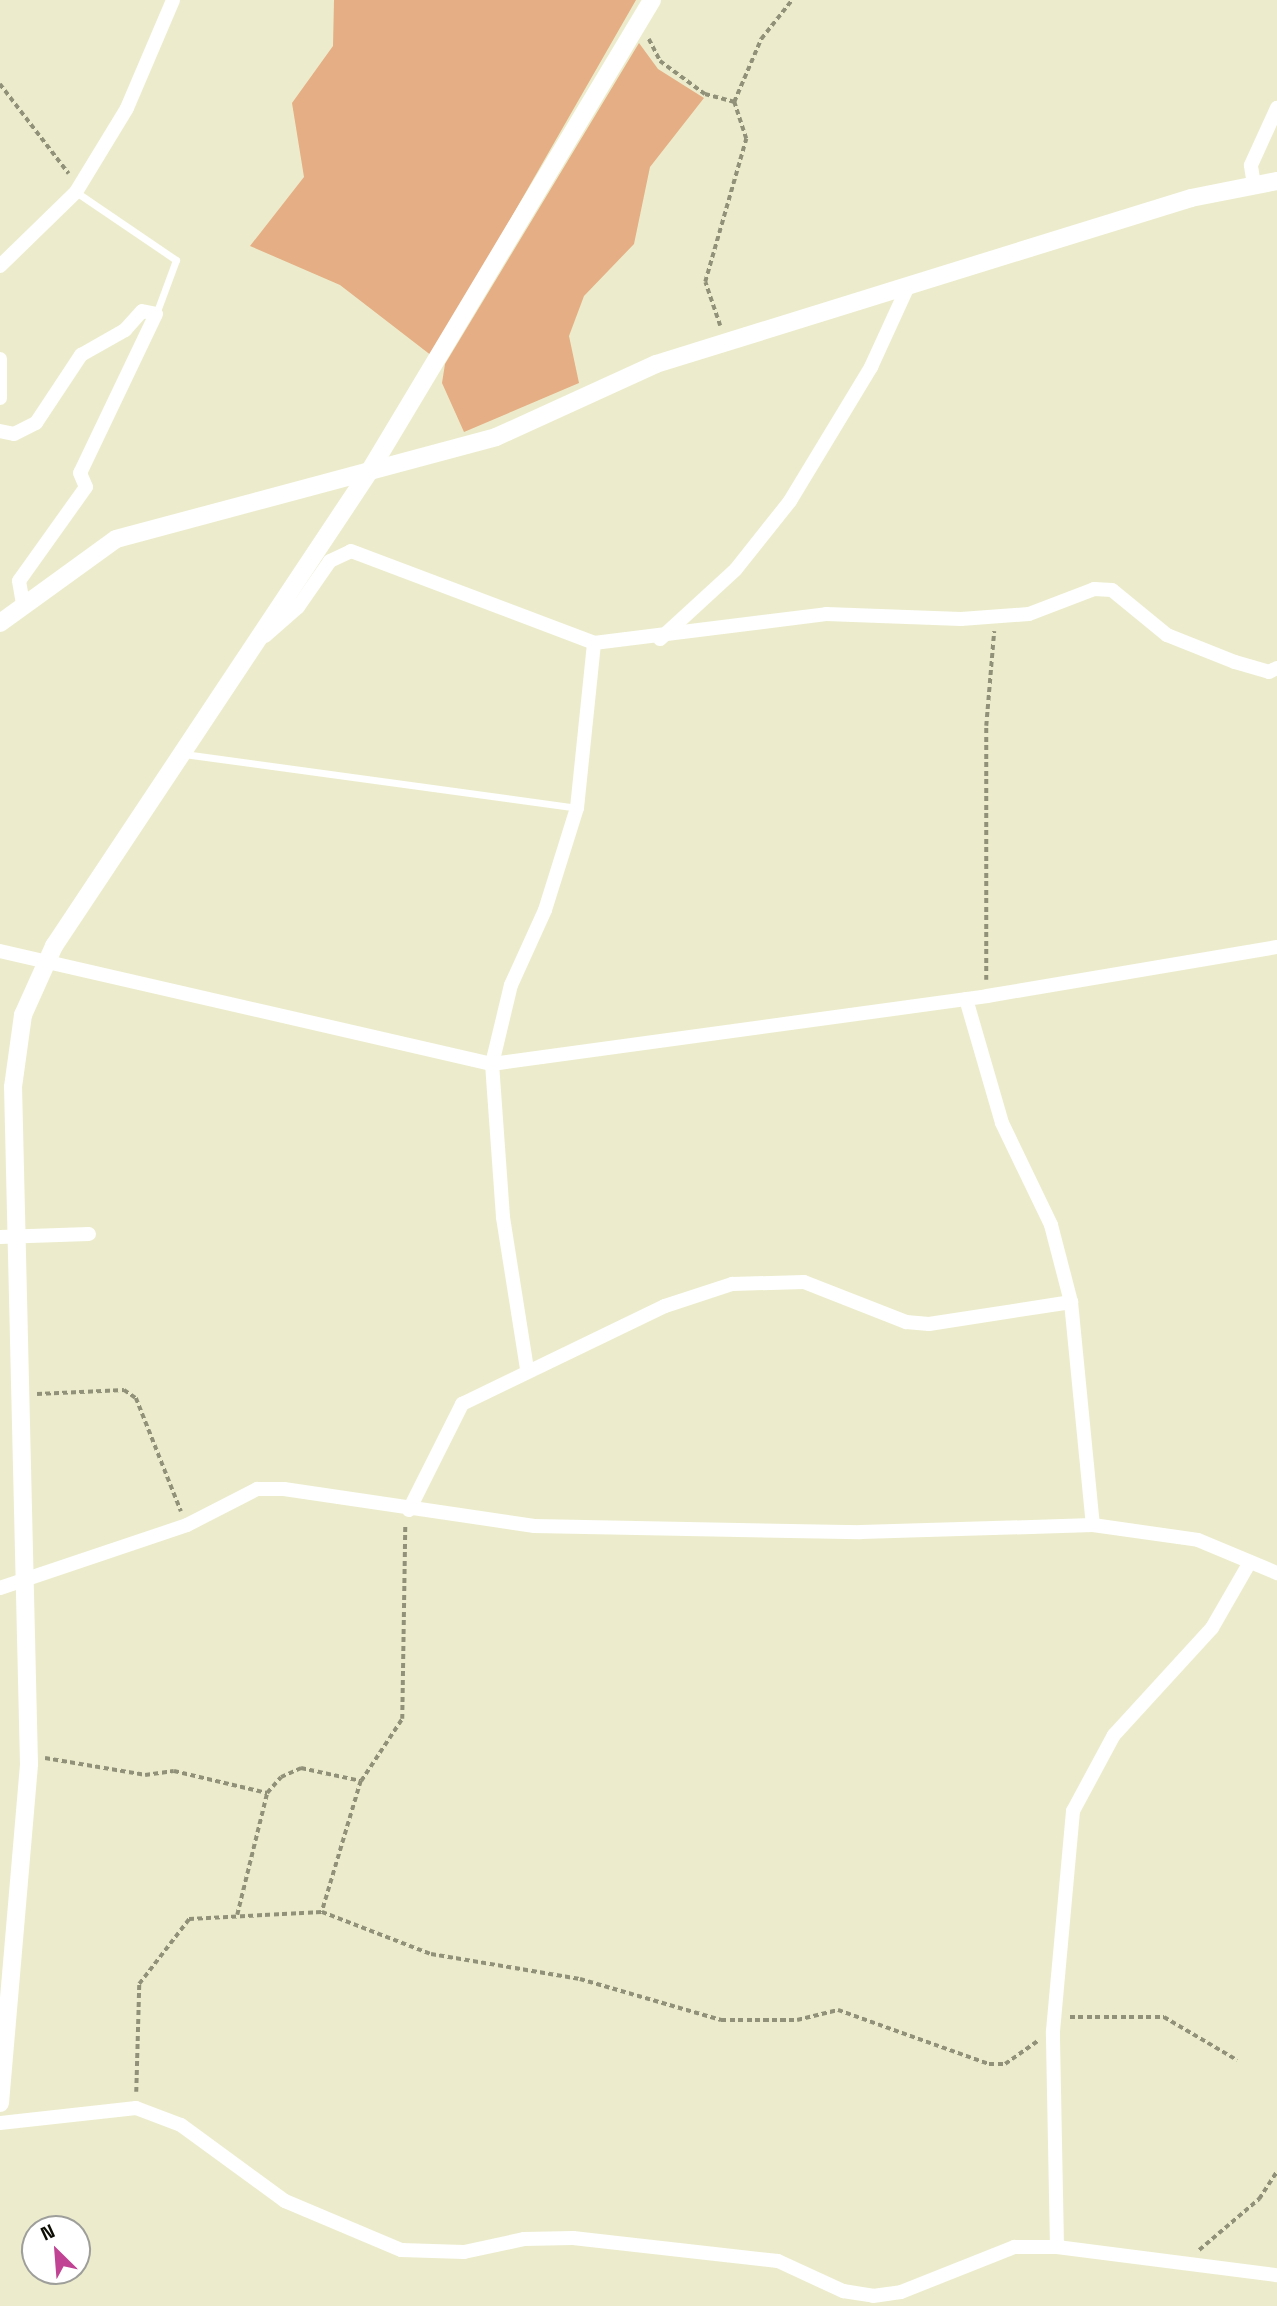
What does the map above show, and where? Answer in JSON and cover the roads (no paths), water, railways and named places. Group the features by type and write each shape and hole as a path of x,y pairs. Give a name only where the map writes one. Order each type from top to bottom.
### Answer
{"street":[{"path":"0,266 78,189 127,108 173,0"},
{"path":"0,2103 29,1755 29,1581 21,1395 8,1237 13,1087 23,1015 45,961 369,472 652,0"},
{"path":"1254,185 1251,165 1277,108"},
{"path":"0,623 23,603 116,539 496,438 656,363 1191,198 1277,181"},
{"path":"660,639 736,569 789,501 872,367 909,284"},
{"path":"0,431 14,434 36,423 81,355 124,330 142,311 156,314 80,472 86,488 19,581 23,603"},
{"path":"0,359 0,398"},
{"path":"251,647 298,607 330,561 351,551 594,643 660,639 826,614 994,617 1112,590 1167,635 1247,666 1277,668"},
{"path":"527,1369 503,1217 492,1064 512,985 545,910 577,808 594,643"},
{"path":"0,951 492,1064 987,996 1277,947"},
{"path":"966,999 1002,1123 1051,1225 1071,1303 1093,1525"},
{"path":"8,1237 89,1234"},
{"path":"410,1510 462,1404 527,1369 665,1306 772,1278 804,1282 917,1323 969,1322 1071,1303"},
{"path":"0,1588 29,1581 187,1525 257,1489 534,1527 861,1532 1093,1525 1198,1540 1277,1573"},
{"path":"1057,2247 1053,2024 1073,1811 1087,1773 1212,1628 1250,1562"},
{"path":"0,2123 136,2108 181,2125 285,2201 401,2250 464,2252 524,2238 573,2238 778,2261 843,2291 873,2296 901,2292 1014,2248 1057,2247 1191,2268 1277,2275"}],"lane":[{"path":"78,189 176,260 156,314"},
{"path":"180,754 577,808"}]}
